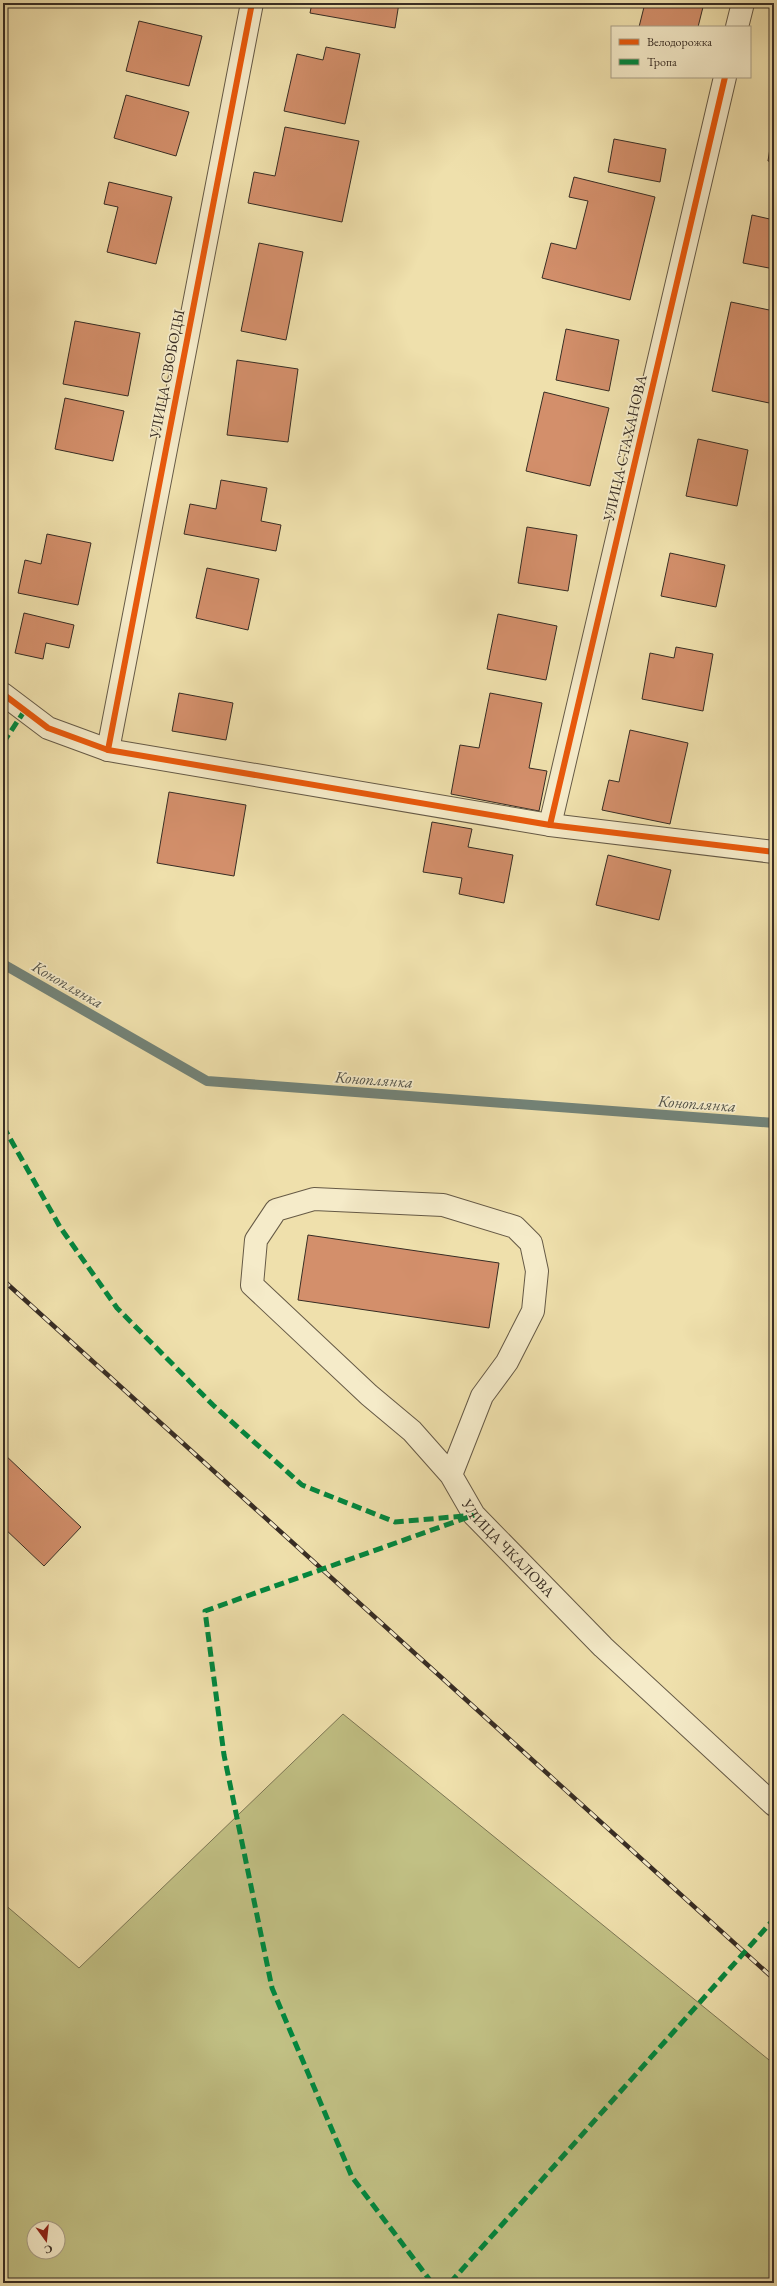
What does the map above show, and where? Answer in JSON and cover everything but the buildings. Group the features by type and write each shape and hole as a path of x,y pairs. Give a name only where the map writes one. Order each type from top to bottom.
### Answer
{"street":[{"name":"УЛИЦА СВОБОДЫ","path":"108,750 252,3"},
{"path":"737,26 743,3"},
{"name":"УЛИЦА СТАХАНОВА","path":"550,825 726,78"},
{"path":"3,694 48,728 108,750 550,825 774,852"},
{"name":"УЛИЦА ЧКАЛОВА","path":"451,1474 482,1396 507,1362 533,1311 537,1271 531,1242 515,1227 443,1205 314,1199 276,1210 256,1240 252,1284 369,1395 412,1431 451,1474 474,1515 598,1642 774,1805"}],"shaded area":[{"path":"343,1714 774,2064 774,2283 3,2283 3,1903 79,1968"}],"waterway":[{"name":"Коноплянка","path":"3,964 207,1081 774,1123"}],"railway":[{"path":"3,1280 774,1979"}],"marked path":[{"path":"3,743 25,710"},
{"path":"3,1126 60,1227 117,1308 213,1405 302,1485 395,1522 464,1516"},
{"path":"432,2283 352,2177 272,1988 224,1755 205,1611 474,1515"},
{"path":"450,2283 774,1919"}],"cycle path":[{"path":"108,750 252,3"},
{"path":"550,825 725,78"},
{"path":"3,694 48,728 108,750 550,825 774,852"}]}
